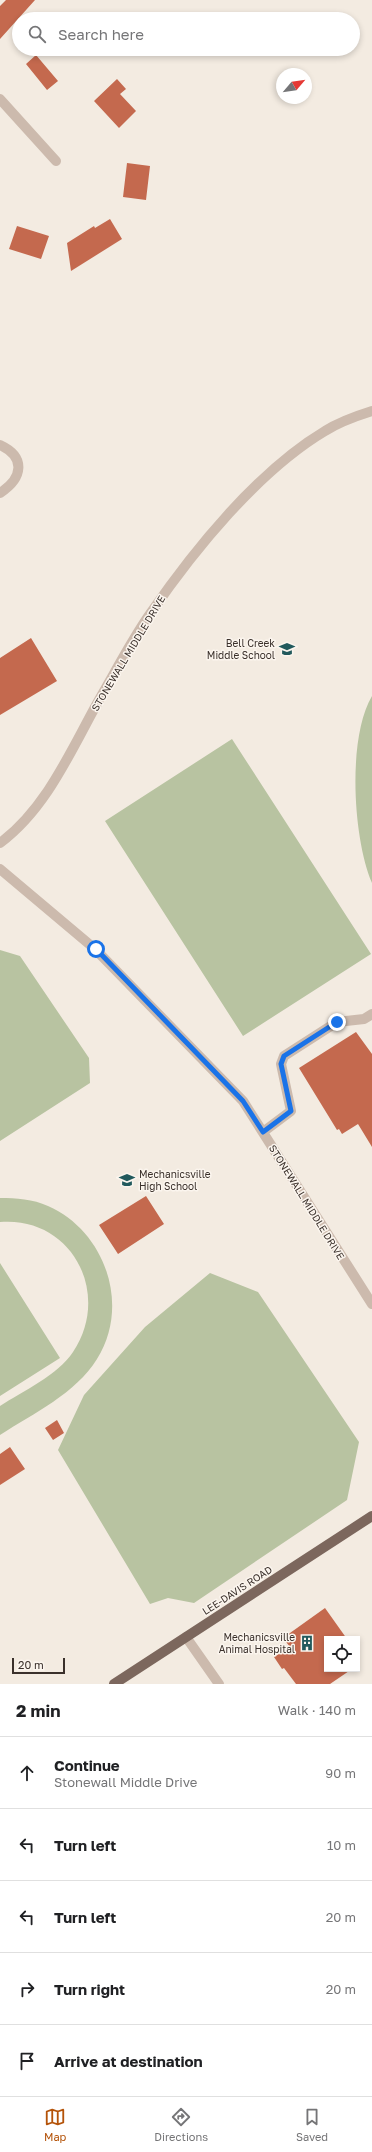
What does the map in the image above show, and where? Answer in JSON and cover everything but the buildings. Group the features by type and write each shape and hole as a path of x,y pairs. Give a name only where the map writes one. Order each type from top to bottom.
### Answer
{"main road":[{"name":"LEE-DAVIS ROAD","path":"114,1684 372,1516"}],"street":[{"path":"0,99 56,161"},
{"name":"STONEWALL MIDDLE DRIVE","path":"0,843 12,834 42,798 149,615 178,575 216,529 245,497 299,449 325,430 372,411"},
{"path":"0,445 17,458 19,467 17,477 0,492"},
{"name":"STONEWALL MIDDLE DRIVE","path":"0,869 96,949 243,1101 372,1304"},
{"path":"263,1132 291,1111 281,1064 284,1056 337,1022 364,1019 372,1014"},
{"path":"186,1637 219,1684"}],"green space":[{"path":"372,696 372,883 360,841 357,816 356,762 364,714"},
{"path":"232,739 371,954 243,1036 105,821"},
{"path":"0,950 20,956 89,1058 90,1083 0,1141"},
{"path":"0,1198 24,1199 48,1206 68,1218 84,1233 98,1251 107,1272 111,1293 112,1316 107,1338 97,1359 77,1383 66,1393 40,1411 0,1435 0,1406 49,1375 66,1360 73,1352 84,1330 88,1306 86,1284 78,1263 65,1245 47,1232 25,1223 0,1222"},
{"path":"0,1263 60,1358 0,1396"},
{"path":"210,1273 258,1292 359,1442 347,1500 194,1603 168,1598 150,1604 58,1450 84,1395 145,1327"}],"place":[{"name":"Bell Creek Middle School","path":"287,649"},
{"name":"Mechanicsville High School","path":"127,1180"},
{"name":"Mechanicsville Animal Hospital","path":"307,1643"}],"route":[{"path":"96,949 243,1101 263,1132 291,1113 281,1064 284,1056 337,1022"}]}
